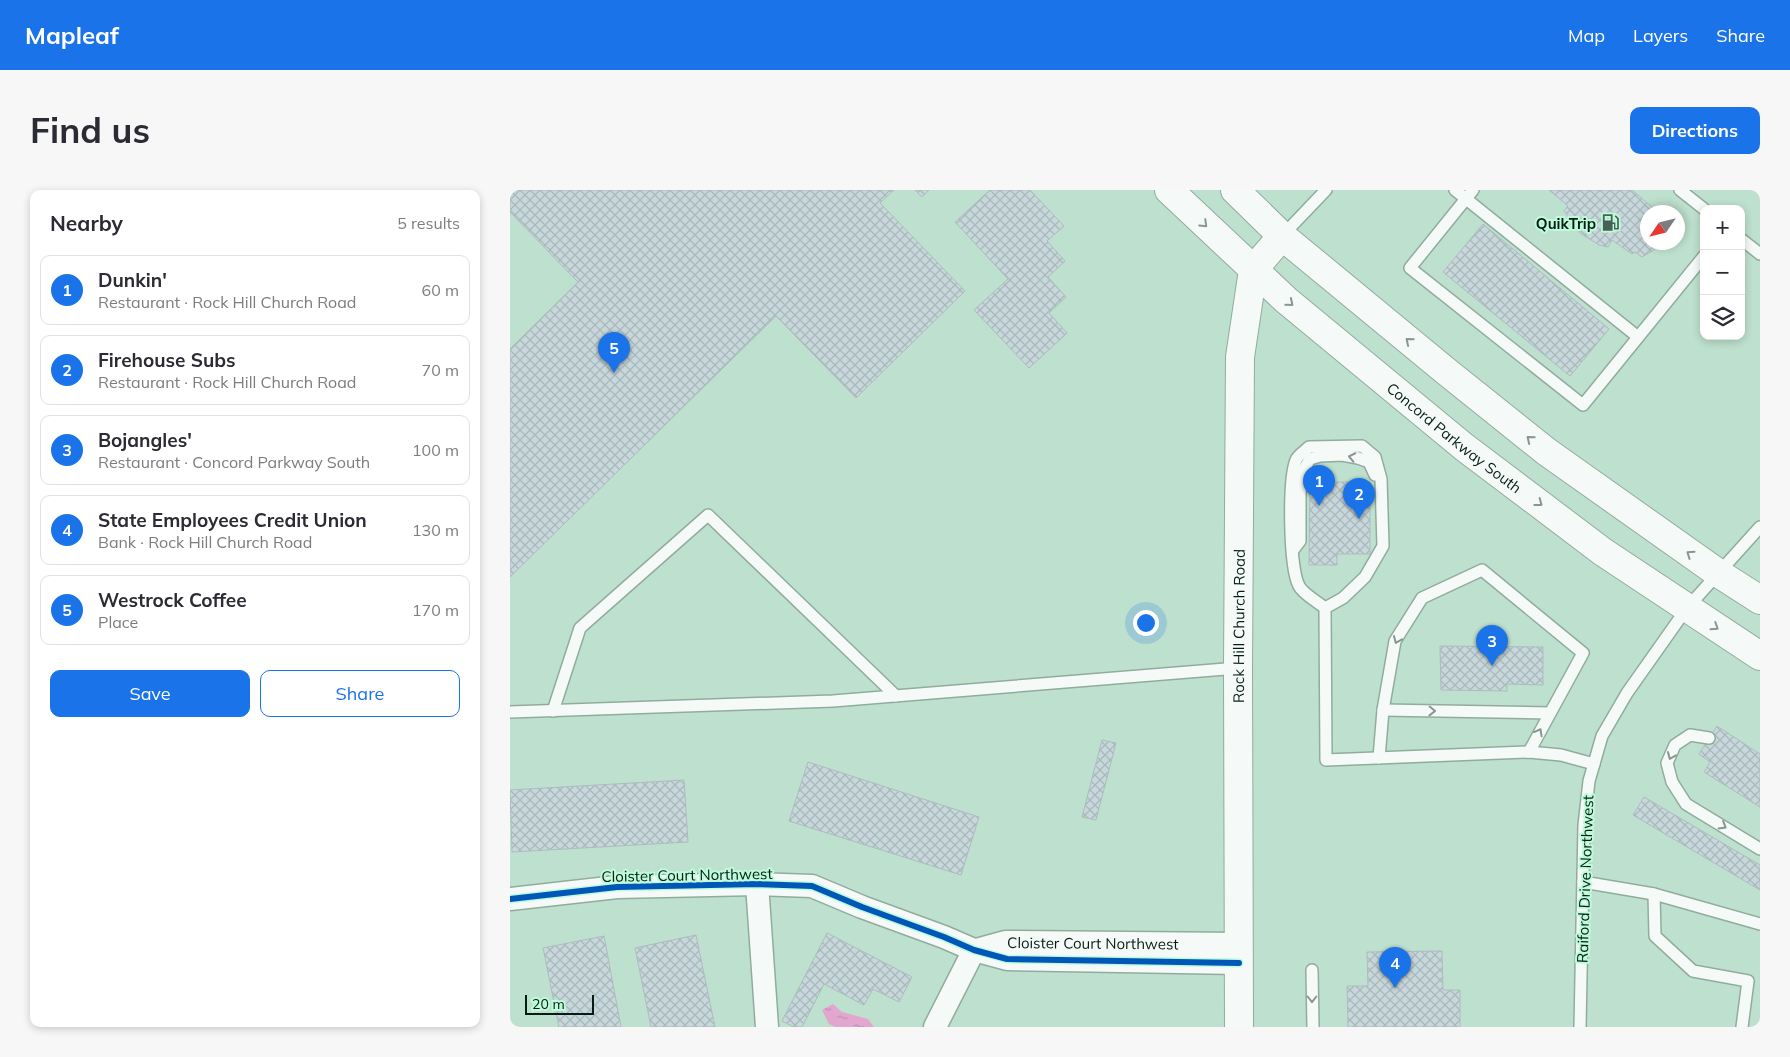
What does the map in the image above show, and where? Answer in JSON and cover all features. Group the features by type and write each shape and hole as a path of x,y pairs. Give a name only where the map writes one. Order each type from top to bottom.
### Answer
{"main road":[{"name":"Concord Parkway South","path":"1169,190 1286,300 1464,447 1603,552 1760,656"},
{"path":"1235,190 1282,236 1547,452 1718,573 1760,600"},
{"path":"1253,270 1282,236"},
{"name":"Rock Hill Church Road","path":"1240,1027 1238,668 1240,357 1253,270"}],"street":[{"name":"Cloister Court Northwest","path":"510,899 617,887 757,884 812,886 862,907 944,936 974,950 1007,959 1239,954"},
{"path":"757,884 767,1027"},
{"path":"934,1027 974,950"}],"lane":[{"path":"1282,236 1326,190"},
{"path":"1455,190 1469,194 1638,337"},
{"path":"1680,190 1700,206"},
{"path":"1469,194 1410,268 1583,405 1700,261"},
{"path":"1745,242 1760,254"},
{"path":"1362,446 1375,457 1381,479 1383,546 1365,577 1343,598 1325,608 1299,588 1295,575 1292,550 1292,482 1296,459 1309,447 1362,446"},
{"path":"553,711 580,628 708,515 896,696"},
{"name":"Raiford Drive Northwest","path":"1580,1027 1584,825 1589,781 1602,736 1627,693 1687,608 1760,527"},
{"path":"1379,758 1383,710 1395,641 1422,598 1482,570 1583,653 1529,752"},
{"path":"1325,608 1326,760 1529,752 1561,755 1594,764"},
{"path":"510,712 833,701 1238,668"},
{"path":"1383,710 1550,713"},
{"path":"1709,738 1690,735 1676,745 1668,763 1672,782 1686,804 1760,849"},
{"path":"1583,882 1654,894 1760,924"},
{"path":"1654,894 1655,936 1692,971 1748,981 1742,1027"},
{"path":"1312,970 1313,1027"}],"water":[{"path":"833,1004 842,1012 868,1019 874,1027 835,1027 829,1024 822,1010"}],"building":[{"path":"510,190 894,190 880,203 965,291 856,398 776,316 510,577 510,349 578,282 510,212"},
{"path":"915,190 929,190 922,197"},
{"path":"990,190 1030,190 1064,226 1047,241 1065,261 1048,277 1066,297 1049,313 1067,333 1029,368 974,310 1008,279 955,222"},
{"name":"QuikTrip","path":"1549,190 1632,190 1650,205 1640,205 1640,250 1654,250 1642,257 1635,252 1632,254 1612,240 1608,247 1599,245 1580,233 1564,211 1568,206"},
{"path":"1483,224 1609,329 1570,376 1443,272"},
{"path":"1310,482 1370,482 1370,554 1337,554 1337,565 1309,565"},
{"path":"1440,646 1543,647 1543,685 1507,684 1507,691 1441,690"},
{"path":"1717,726 1760,754 1760,807 1704,772 1710,762 1699,754"},
{"path":"1102,740 1116,743 1096,820 1082,817"},
{"path":"808,762 979,817 961,875 789,821"},
{"path":"684,780 688,842 512,852 510,790"},
{"path":"1644,797 1760,865 1760,890 1633,815"},
{"path":"827,933 912,977 899,1002 873,989 864,1005 824,984 802,1027 794,1027 782,1021"},
{"path":"696,935 715,1027 651,1027 635,948"},
{"path":"604,936 621,1027 559,1027 543,948"},
{"path":"1442,951 1443,990 1460,990 1460,1027 1348,1027 1347,986 1368,986 1367,952"}],"cycle path":[{"path":"510,899 617,887 757,884 812,886 974,950 1007,959 1239,963"}],"place":[{"name":"QuikTrip","path":"1610,223"},
{"name":"Westrock Coffee","path":"614,373"},
{"name":"Dunkin'","path":"1319,506"},
{"name":"Firehouse Subs","path":"1359,519"},
{"name":"Bojangles'","path":"1492,666"},
{"name":"State Employees Credit Union","path":"1395,988"}]}
